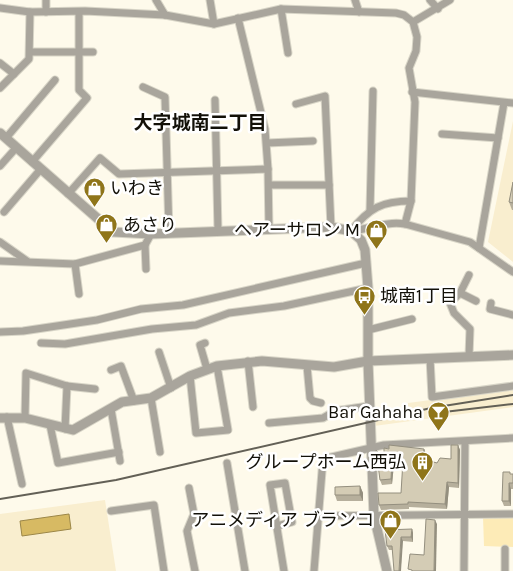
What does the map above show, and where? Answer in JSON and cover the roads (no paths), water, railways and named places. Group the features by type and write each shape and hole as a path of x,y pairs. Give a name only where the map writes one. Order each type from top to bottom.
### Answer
{"street":[{"path":"46,0 46,12"},
{"path":"156,0 165,16"},
{"path":"210,0 214,24"},
{"path":"355,0 359,12"},
{"path":"430,0 438,9"},
{"path":"414,22 450,0"},
{"path":"0,8 30,12 165,16 214,24 281,10 404,14 414,22 417,37 416,51 410,68 412,92 415,102 411,201 405,224"},
{"path":"281,10 288,53"},
{"path":"0,88 28,58 30,52 30,12"},
{"path":"32,162 87,98 79,90 79,12"},
{"path":"238,18 267,143 269,230"},
{"path":"30,52 93,52"},
{"path":"0,63 14,74"},
{"path":"55,80 3,135 40,170 113,232 151,234 331,227 351,231 366,230 390,222 405,224 470,242 513,272"},
{"path":"143,87 165,97 169,232"},
{"path":"370,210 373,91"},
{"path":"412,92 513,103"},
{"path":"296,104 325,96 331,227"},
{"path":"215,100 218,231"},
{"path":"479,248 504,103"},
{"path":"442,134 498,138"},
{"path":"267,143 313,141"},
{"path":"0,166 16,148"},
{"path":"68,194 100,158 119,174 268,169"},
{"path":"4,212 40,170"},
{"path":"268,185 329,185"},
{"path":"351,231 370,210 393,201 411,201"},
{"path":"351,231 361,240 365,250 368,288 369,406 374,516 387,571"},
{"path":"146,269 145,245 151,234"},
{"path":"0,242 28,261"},
{"path":"0,261 75,264 145,245"},
{"path":"0,332 23,331 97,320 141,309 184,305 366,263"},
{"path":"75,264 79,294"},
{"path":"469,275 460,293 450,303 454,313 470,329 470,356"},
{"path":"41,343 65,344 152,329 196,325 229,313 284,306 368,288"},
{"path":"460,293 476,301"},
{"path":"491,304 490,309 513,315"},
{"path":"368,330 412,319"},
{"path":"204,343 200,345 207,368"},
{"path":"158,352 171,388"},
{"path":"22,484 4,418 25,418 65,429 78,428 122,402 151,398 207,368 248,361 334,367 368,362 513,355"},
{"path":"430,358 432,397 513,386"},
{"path":"248,361 254,407"},
{"path":"111,370 121,366 134,401"},
{"path":"190,376 196,433 228,430 217,366"},
{"path":"307,366 310,398 321,403"},
{"path":"25,418 26,373 67,386 95,389"},
{"path":"65,429 67,386"},
{"path":"151,398 160,452"},
{"path":"269,424 323,418 336,411 369,406"},
{"path":"111,409 120,461"},
{"path":"50,425 58,463 119,452"},
{"path":"314,571 323,459 371,447 513,438"},
{"path":"464,571 465,442"},
{"path":"228,464 245,571"},
{"path":"277,526 292,522 285,483 270,485 284,571"},
{"path":"189,488 194,514 187,531 195,571"},
{"path":"111,511 154,505 164,571"},
{"path":"318,516 513,514"},
{"path":"505,549 505,571"}],"railway":[{"path":"0,499 116,480 431,408 513,395"},
{"path":"444,412 513,404"}],"place":[{"name":"いわき","path":"94,207"},
{"name":"あさり","path":"107,244"},
{"name":"ヘアーサロン M","path":"376,249"},
{"name":"城南1丁目","path":"364,315"},
{"name":"Bar Gahaha","path":"439,431"},
{"name":"グループホーム西弘","path":"422,481"},
{"name":"アニメディア ブランコ","path":"390,539"}],"district":[{"name":"大字城南二丁目","path":"200,122"}]}
